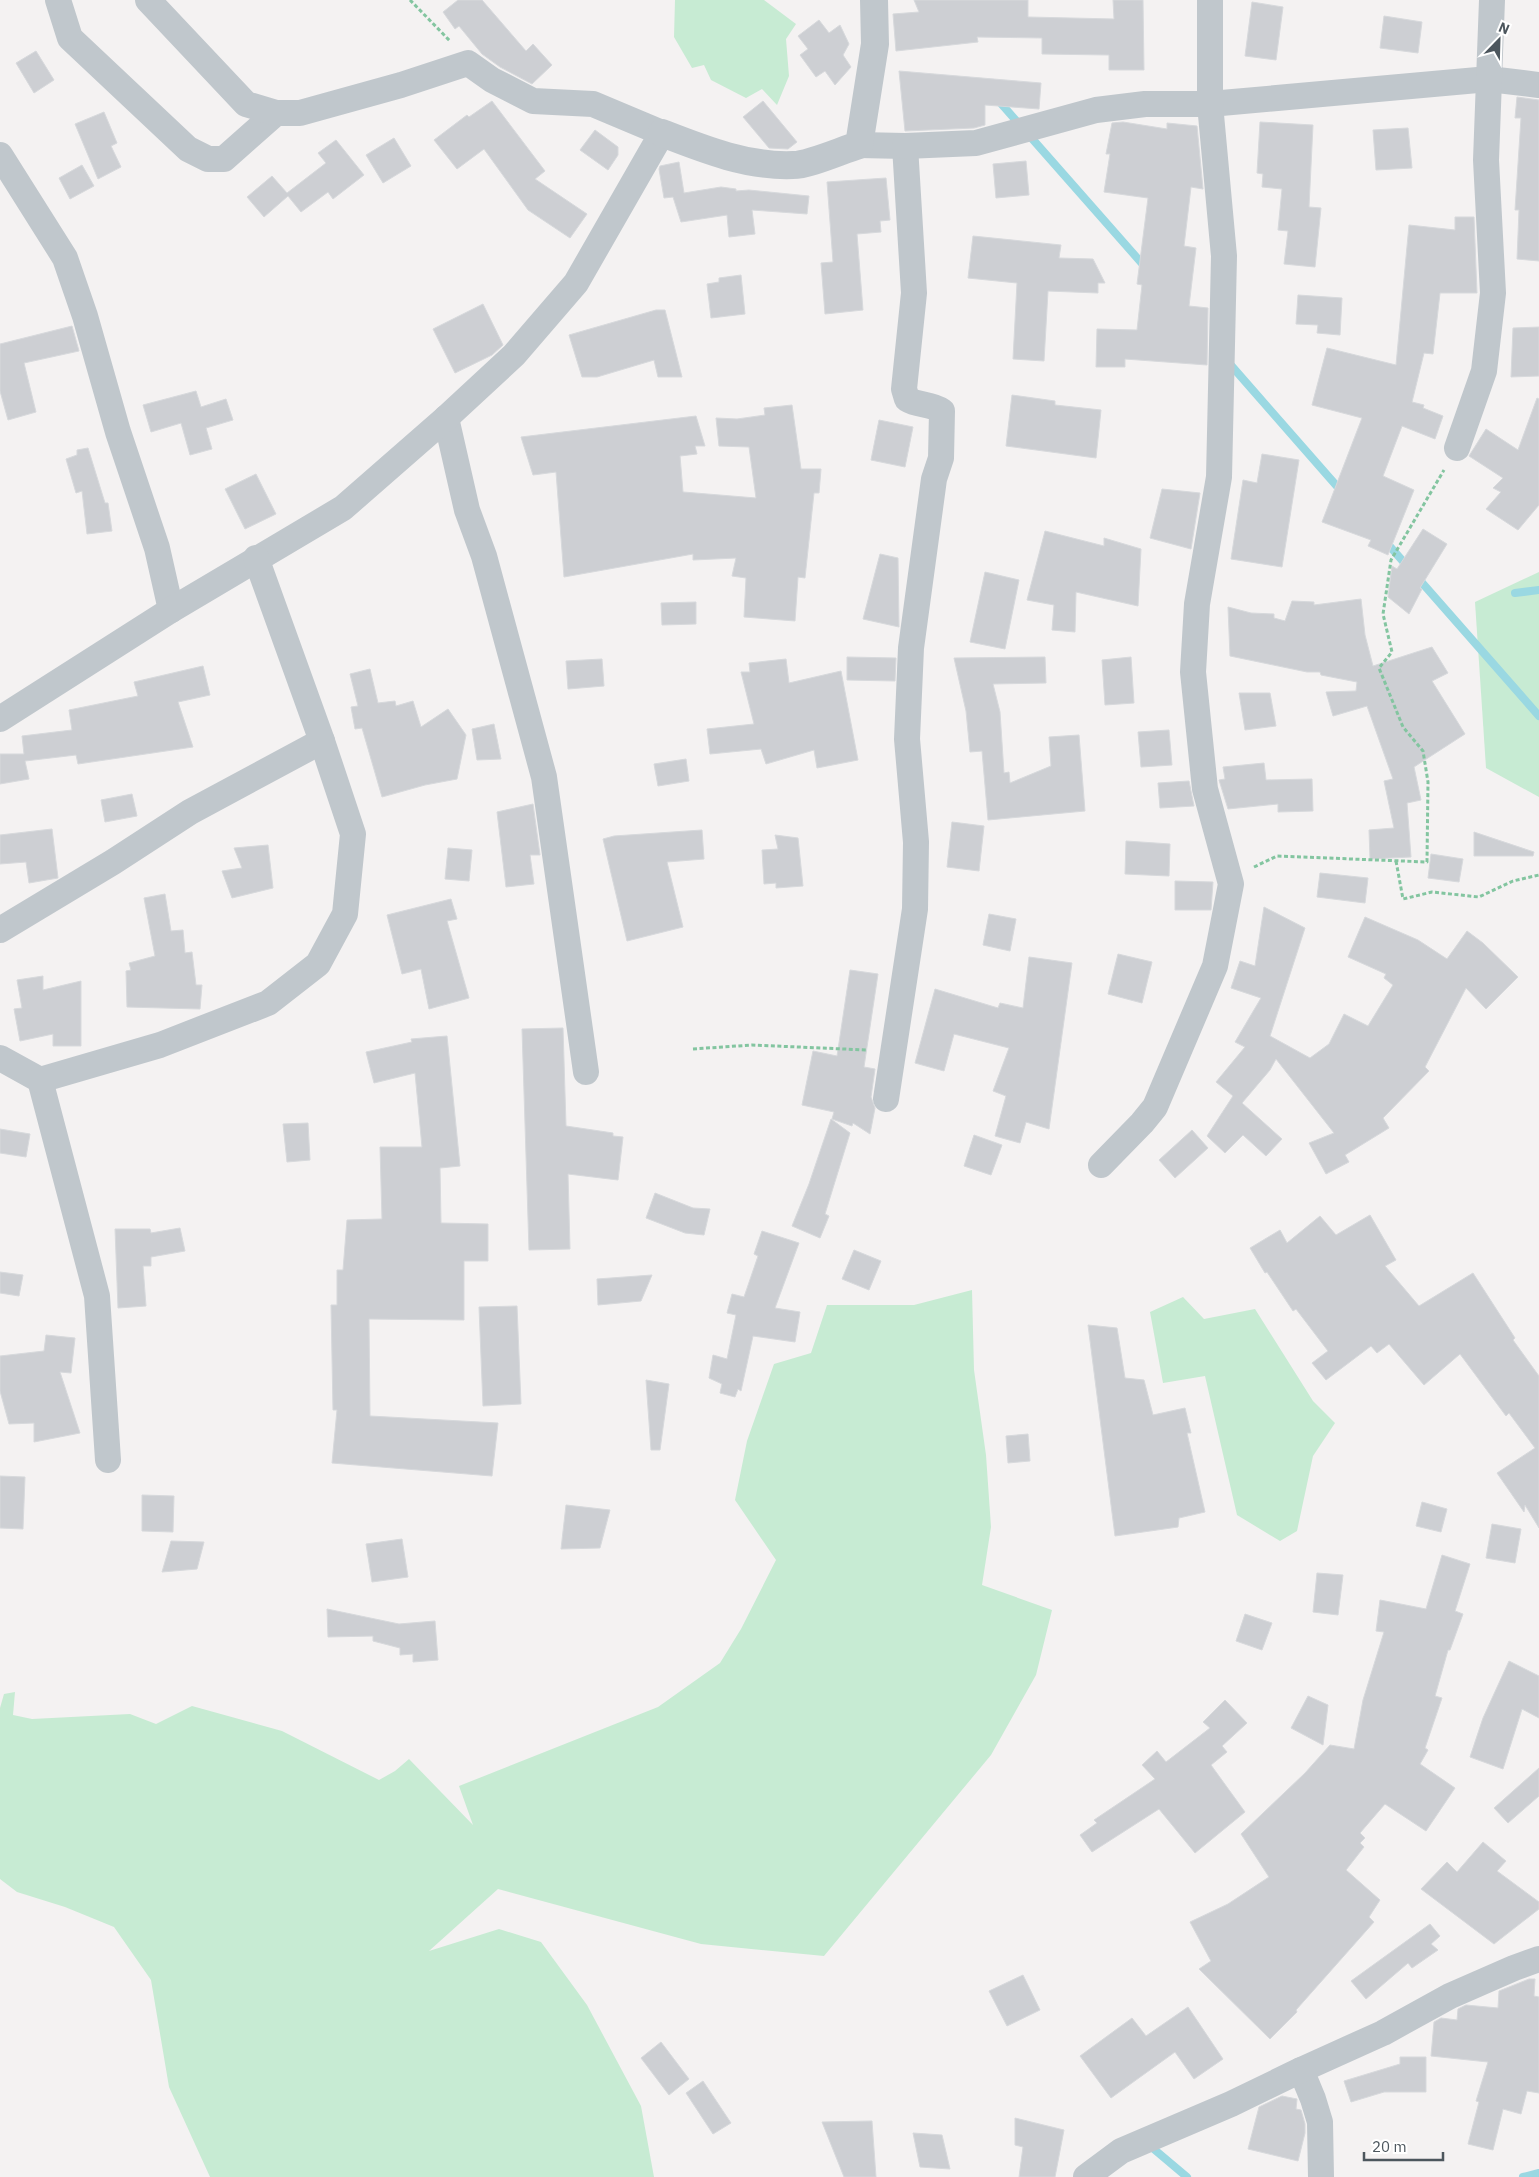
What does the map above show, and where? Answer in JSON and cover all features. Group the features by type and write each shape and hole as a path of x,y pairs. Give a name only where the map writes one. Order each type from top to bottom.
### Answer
{"street":[{"path":"58,0 70,38 188,149 208,159 224,159 276,113"},
{"path":"148,0 246,104 276,113 308,111 401,85 468,63 492,80 533,102 593,104 696,146 751,162 794,165 859,145 906,146 976,143 1096,110 1145,104 1210,104 1489,79 1539,85"},
{"path":"859,145 875,44 874,0"},
{"path":"1101,1165 1155,1107 1215,966 1231,884 1205,790 1193,672 1197,604 1219,477 1224,256 1210,104 1210,0"},
{"path":"1457,448 1484,371 1493,293 1486,160 1492,0"},
{"path":"0,719 171,610 343,508 446,418 514,355 576,283 662,133"},
{"path":"886,1099 915,909 916,842 907,739 911,648 934,479 941,458 942,411 934,406 912,403 907,399 904,389 914,293 906,146"},
{"path":"0,155 65,258 85,316 118,432 157,548 171,610"},
{"path":"446,418 467,510 484,556 544,777 586,1072"},
{"path":"0,1058 40,1080 160,1045 268,1003 318,964 345,914 353,834 322,741 256,558"},
{"path":"0,930 113,862 190,812 322,741"},
{"path":"40,1080 97,1296 108,1460"},
{"path":"1086,2177 1121,2151 1232,2104 1300,2070 1383,2033 1450,1996 1539,1959"},
{"path":"1300,2070 1314,2100 1320,2122 1321,2177"}],"path":[{"path":"410,0 434,22 468,63"},
{"path":"1231,884 1250,869 1278,856 1427,862 1428,782 1423,751 1403,727 1379,668 1392,652 1383,614 1391,560 1457,448"},
{"path":"1396,861 1403,899 1432,892 1479,897 1513,881 1539,875"},
{"path":"693,1049 752,1045 855,1048 894,1055"}],"green space":[{"path":"675,0 764,0 796,24 786,39 789,76 777,105 762,89 746,98 711,80 704,65 692,68 674,37"},
{"path":"1539,572 1539,797 1486,768 1475,602"},
{"path":"972,1290 974,1370 986,1455 991,1527 982,1585 1052,1610 1036,1675 991,1755 824,1956 701,1944 498,1889 429,1951 499,1929 541,1942 587,2005 641,2106 654,2177 210,2177 169,2087 151,1980 114,1927 65,1907 17,1892 0,1879 0,1708 4,1694 15,1692 13,1715 32,1719 130,1714 156,1724 192,1706 282,1731 379,1780 395,1771 409,1759 473,1825 459,1786 658,1707 720,1663 741,1629 776,1560 735,1500 747,1441 774,1364 811,1353 827,1305 914,1305"},
{"path":"1183,1297 1204,1319 1255,1309 1313,1401 1335,1423 1313,1456 1297,1531 1280,1541 1237,1515 1205,1376 1163,1383 1150,1312"}],"building":[{"path":"458,0 482,0 526,51 533,44 552,65 532,84 500,67 482,54 459,26 455,29 443,12"},
{"path":"914,0 1028,0 1028,17 1114,19 1113,0 1143,0 1144,70 1109,70 1109,55 1042,54 1042,38 977,37 978,42 896,51 893,14 919,12"},
{"path":"1252,2 1283,7 1276,60 1245,56"},
{"path":"1384,16 1422,22 1418,53 1380,48"},
{"path":"819,20 829,33 840,25 849,44 843,55 851,67 835,85 825,71 816,77 800,55 808,49 798,36"},
{"path":"36,51 54,80 34,93 16,63"},
{"path":"899,71 1041,83 1039,109 985,105 985,125 974,128 905,131"},
{"path":"1517,97 1539,100 1539,261 1517,259 1519,210 1515,210 1521,118 1515,118"},
{"path":"492,101 545,171 535,179 587,214 570,238 528,210 484,149 457,169 434,140 467,115 469,117"},
{"path":"763,101 797,142 788,149 769,148 743,117"},
{"path":"104,112 117,143 111,146 121,167 98,179 75,124"},
{"path":"1123,122 1167,129 1167,123 1197,126 1203,189 1191,187 1184,246 1196,248 1189,306 1208,308 1207,365 1125,359 1125,367 1096,367 1097,329 1137,330 1142,285 1137,284 1148,198 1104,192 1110,154 1106,154 1112,123"},
{"path":"1260,122 1313,125 1309,207 1321,208 1315,267 1284,264 1288,231 1278,230 1282,189 1262,187 1263,174 1257,173"},
{"path":"1408,128 1412,168 1376,170 1373,130"},
{"path":"595,130 618,147 618,155 608,170 580,150"},
{"path":"394,138 411,166 383,183 366,155"},
{"path":"336,140 364,175 333,199 328,192 301,212 288,196 264,217 247,197 272,176 287,193 326,163 318,153"},
{"path":"1026,161 1029,195 996,198 993,164"},
{"path":"679,162 684,193 721,187 736,189 736,191 749,190 809,196 807,214 752,210 755,234 729,237 727,215 681,222 673,197 664,198 659,169 660,166"},
{"path":"82,165 94,186 70,199 59,178"},
{"path":"886,178 890,220 880,221 881,232 857,234 863,310 825,314 821,263 833,262 827,182"},
{"path":"1455,217 1474,217 1477,293 1440,293 1433,354 1424,353 1412,402 1424,405 1423,408 1443,416 1435,439 1402,426 1383,476 1414,490 1388,555 1368,546 1371,540 1322,522 1362,418 1312,405 1327,348 1396,365 1409,225 1455,230"},
{"path":"973,236 1061,245 1059,258 1093,259 1105,283 1098,283 1098,293 1048,291 1044,361 1013,359 1017,283 968,278"},
{"path":"741,275 745,314 711,318 707,284 719,282 719,278"},
{"path":"1298,295 1342,298 1340,335 1317,333 1318,325 1296,324"},
{"path":"483,304 503,345 492,355 455,373 433,329"},
{"path":"656,310 665,310 682,377 658,377 654,360 597,377 582,377 569,335"},
{"path":"72,326 79,351 24,363 36,412 8,420 0,391 0,344"},
{"path":"1539,327 1539,376 1511,377 1513,328"},
{"path":"196,391 201,407 226,399 233,420 206,428 212,449 190,455 181,423 151,432 143,405"},
{"path":"1012,395 1055,401 1055,405 1101,410 1096,458 1006,446"},
{"path":"1537,398 1539,399 1539,505 1518,530 1486,509 1501,492 1493,488 1503,478 1469,456 1486,429 1518,450"},
{"path":"792,405 801,469 821,469 819,493 814,493 805,578 798,577 795,621 744,617 746,578 732,576 736,558 693,560 693,554 564,577 556,472 533,475 521,437 696,416 705,446 695,446 697,454 680,456 683,492 756,498 749,447 719,446 716,418 737,419 765,415 764,408"},
{"path":"879,420 913,427 905,467 871,460"},
{"path":"88,448 105,503 108,503 112,531 87,534 82,491 76,493 66,459 77,455 77,450"},
{"path":"1262,454 1299,460 1282,567 1231,559 1243,480 1257,483"},
{"path":"256,474 276,514 245,529 225,489"},
{"path":"1162,489 1200,493 1191,549 1150,538"},
{"path":"1423,529 1447,544 1420,588 1422,589 1409,614 1388,597 1392,566 1397,569"},
{"path":"1045,531 1104,546 1104,538 1141,549 1138,606 1076,592 1075,632 1052,630 1054,605 1027,600"},
{"path":"880,554 898,558 899,627 863,619"},
{"path":"985,572 1019,580 1005,649 970,642"},
{"path":"1361,599 1365,635 1373,666 1432,647 1448,673 1432,681 1465,734 1414,767 1421,800 1407,803 1411,857 1370,859 1369,830 1394,828 1384,781 1393,779 1367,706 1333,716 1326,692 1356,691 1357,682 1321,675 1320,672 1307,672 1230,656 1228,607 1251,613 1274,614 1274,618 1285,621 1292,601 1314,602 1314,605"},
{"path":"696,602 696,624 662,625 661,603"},
{"path":"847,657 896,658 895,681 847,680"},
{"path":"1045,657 1046,683 993,684 1000,712 1004,773 1009,772 1010,783 1051,766 1049,737 1079,735 1085,811 988,820 982,751 970,752 966,711 954,658"},
{"path":"1131,657 1134,703 1105,705 1102,660"},
{"path":"602,659 604,686 568,689 566,661"},
{"path":"786,659 789,683 841,671 858,760 817,768 814,750 766,764 761,749 710,754 707,729 754,724 741,672 750,672 749,663"},
{"path":"203,666 210,695 178,702 193,747 78,764 76,755 25,761 29,779 0,784 0,754 24,754 22,736 72,730 69,710 138,696 134,682"},
{"path":"370,669 378,703 395,701 396,706 413,701 421,727 448,709 466,735 457,779 425,785 382,797 362,728 355,729 351,707 358,706 350,674"},
{"path":"1239,693 1270,693 1276,726 1245,730"},
{"path":"494,724 501,759 477,760 472,729"},
{"path":"1169,730 1172,765 1141,767 1138,732"},
{"path":"686,759 689,781 658,786 654,764"},
{"path":"1264,763 1266,780 1312,779 1313,811 1278,812 1278,804 1228,809 1219,780 1225,779 1223,767"},
{"path":"1189,781 1194,806 1160,808 1158,783"},
{"path":"132,794 137,816 105,822 101,800"},
{"path":"533,804 540,855 530,855 534,884 506,887 497,812"},
{"path":"952,822 984,826 979,871 947,867"},
{"path":"52,829 58,878 29,883 26,862 0,864 0,835"},
{"path":"702,830 704,859 667,862 683,927 627,941 603,839 614,836"},
{"path":"1474,832 1534,852 1533,856 1474,856"},
{"path":"775,835 798,838 803,886 776,888 776,883 764,884 762,850 778,849"},
{"path":"1126,841 1170,844 1169,876 1125,874"},
{"path":"268,845 273,888 232,898 222,871 242,868 234,848"},
{"path":"448,848 472,850 469,881 445,879"},
{"path":"1431,854 1463,859 1459,882 1428,878"},
{"path":"1320,873 1368,878 1365,903 1317,897"},
{"path":"1175,881 1213,882 1211,910 1175,910"},
{"path":"165,894 171,931 183,930 185,953 192,952 196,985 202,985 200,1009 127,1007 126,971 131,970 129,963 155,956 144,898"},
{"path":"451,899 457,919 447,921 469,998 429,1009 421,969 402,974 387,915"},
{"path":"1264,907 1305,928 1270,1036 1310,1058 1329,1044 1344,1014 1368,1026 1393,985 1384,978 1386,974 1348,957 1365,917 1418,940 1447,959 1467,931 1483,943 1518,977 1486,1009 1466,988 1425,1067 1429,1071 1383,1118 1389,1128 1345,1155 1349,1162 1326,1174 1309,1143 1334,1133 1276,1059 1270,1070 1242,1103 1282,1139 1266,1156 1243,1135 1225,1153 1207,1136 1233,1096 1216,1082 1245,1047 1235,1042 1261,998 1231,988 1240,961 1255,966"},
{"path":"989,914 1016,919 1010,951 983,945"},
{"path":"1118,954 1152,962 1142,1003 1108,994"},
{"path":"1029,957 1072,963 1049,1129 1026,1122 1020,1143 995,1136 1006,1096 993,1091 1009,1048 954,1034 944,1071 915,1063 935,989 998,1008 1000,1003 1023,1008"},
{"path":"850,970 878,974 864,1067 875,1069 871,1097 875,1108 870,1134 853,1123 852,1126 832,1119 834,1112 802,1105 813,1051 837,1056"},
{"path":"43,976 43,990 81,981 81,1046 53,1046 53,1034 20,1041 14,1009 22,1008 17,980"},
{"path":"563,1028 566,1126 613,1133 613,1136 623,1137 618,1180 568,1174 570,1249 529,1250 522,1029"},
{"path":"447,1036 460,1166 440,1168 441,1223 488,1224 488,1261 464,1261 464,1320 369,1319 370,1416 498,1423 492,1476 332,1463 337,1410 333,1410 331,1305 337,1305 337,1270 343,1270 347,1220 382,1219 380,1147 422,1147 415,1073 374,1083 366,1052 412,1042 411,1039"},
{"path":"831,1119 850,1133 825,1214 829,1216 820,1238 792,1226 809,1184"},
{"path":"308,1123 310,1160 287,1162 283,1124"},
{"path":"0,1129 30,1134 26,1157 0,1153"},
{"path":"1192,1130 1208,1148 1175,1178 1159,1160"},
{"path":"974,1135 1002,1145 991,1175 964,1166"},
{"path":"655,1193 693,1208 710,1209 704,1235 685,1233 646,1218"},
{"path":"1370,1215 1396,1260 1385,1266 1419,1306 1473,1273 1515,1338 1513,1340 1539,1376 1539,1528 1525,1505 1524,1512 1497,1473 1535,1448 1509,1413 1506,1416 1460,1354 1424,1385 1389,1344 1377,1353 1371,1346 1326,1380 1312,1363 1328,1351 1296,1309 1293,1311 1267,1272 1265,1273 1250,1248 1280,1230 1287,1243 1320,1216 1336,1235"},
{"path":"180,1228 185,1251 151,1257 151,1266 143,1266 146,1306 118,1308 115,1229 150,1229 151,1233"},
{"path":"762,1231 799,1243 775,1308 800,1312 795,1342 753,1336 741,1391 738,1389 735,1397 720,1393 722,1384 709,1378 713,1355 727,1359 736,1315 727,1313 732,1294 744,1297 758,1256 754,1254"},
{"path":"854,1250 881,1261 869,1290 842,1279"},
{"path":"0,1272 23,1275 19,1296 0,1293"},
{"path":"652,1275 641,1301 598,1305 597,1279"},
{"path":"517,1306 521,1404 483,1406 479,1307"},
{"path":"1088,1325 1117,1328 1125,1378 1144,1380 1153,1415 1185,1408 1191,1433 1187,1433 1205,1512 1179,1518 1178,1527 1115,1536"},
{"path":"46,1335 75,1338 71,1373 60,1372 80,1433 34,1442 34,1423 9,1424 0,1391 0,1356 44,1351"},
{"path":"646,1380 669,1384 660,1450 651,1450"},
{"path":"1028,1434 1030,1461 1008,1463 1006,1436"},
{"path":"0,1476 25,1477 23,1529 0,1528"},
{"path":"142,1495 174,1496 173,1532 142,1531"},
{"path":"1422,1502 1447,1509 1441,1532 1416,1526"},
{"path":"566,1505 610,1510 600,1548 561,1549"},
{"path":"1492,1524 1521,1529 1515,1563 1486,1558"},
{"path":"402,1539 408,1577 372,1582 366,1544"},
{"path":"171,1541 204,1542 197,1569 162,1572"},
{"path":"1442,1555 1470,1564 1455,1611 1463,1614 1450,1650 1448,1650 1435,1696 1442,1698 1425,1748 1428,1750 1420,1764 1455,1788 1426,1831 1385,1804 1360,1833 1365,1838 1360,1843 1364,1847 1346,1870 1380,1900 1369,1917 1374,1922 1296,2010 1297,2012 1270,2039 1199,1969 1211,1961 1190,1922 1228,1904 1269,1877 1241,1834 1305,1773 1330,1745 1354,1749 1363,1700 1384,1632 1376,1631 1380,1600 1426,1609"},
{"path":"1317,1573 1343,1575 1338,1615 1313,1612"},
{"path":"327,1609 399,1624 435,1621 438,1660 413,1662 413,1654 400,1655 400,1648 373,1641 373,1636 328,1637"},
{"path":"1245,1614 1272,1623 1262,1650 1236,1641"},
{"path":"1509,1661 1539,1676 1539,1718 1522,1709 1503,1769 1470,1757 1483,1718"},
{"path":"1308,1696 1328,1705 1323,1745 1291,1728"},
{"path":"1225,1700 1247,1723 1222,1746 1227,1752 1211,1765 1245,1812 1195,1853 1159,1809 1092,1852 1080,1835 1097,1823 1094,1820 1155,1779 1142,1765 1157,1751 1166,1762 1210,1728 1203,1722"},
{"path":"1539,1768 1539,1796 1508,1823 1494,1808"},
{"path":"1483,1842 1506,1861 1497,1871 1539,1902 1539,1909 1494,1944 1421,1889 1447,1862 1457,1872"},
{"path":"1430,1924 1440,1936 1431,1944 1438,1950 1412,1968 1408,1963 1366,1999 1351,1981"},
{"path":"1023,1975 1040,2010 1007,2026 989,1991"},
{"path":"1529,1979 1535,1979 1534,1996 1539,1997 1539,2093 1527,2091 1521,2114 1503,2109 1493,2150 1468,2144 1479,2102 1476,2101 1488,2062 1431,2056 1434,2022 1441,2018 1457,2020 1458,2009 1466,2005 1498,2008 1499,1991"},
{"path":"1188,2007 1223,2059 1194,2079 1175,2052 1111,2098 1080,2056 1132,2018 1146,2036"},
{"path":"661,2042 689,2079 669,2095 641,2058"},
{"path":"1400,2057 1426,2057 1426,2092 1384,2092 1351,2102 1344,2081 1400,2064"},
{"path":"703,2081 731,2123 713,2134 686,2093"},
{"path":"1282,2096 1297,2099 1296,2109 1301,2110 1305,2124 1305,2133 1298,2161 1248,2149 1259,2107"},
{"path":"1015,2118 1064,2130 1055,2177 1019,2177 1023,2147 1015,2145"},
{"path":"872,2121 876,2177 844,2177 822,2122"},
{"path":"913,2133 942,2135 950,2169 920,2167"}],"waterway":[{"path":"998,100 1020,125"},
{"path":"1028,134 1146,268"},
{"path":"1229,363 1342,492"},
{"path":"1386,542 1408,567"},
{"path":"1417,577 1539,716"},
{"path":"1515,593 1539,590"},
{"path":"1149,2145 1187,2177"},
{"path":"1523,2177 1539,2173"}]}
